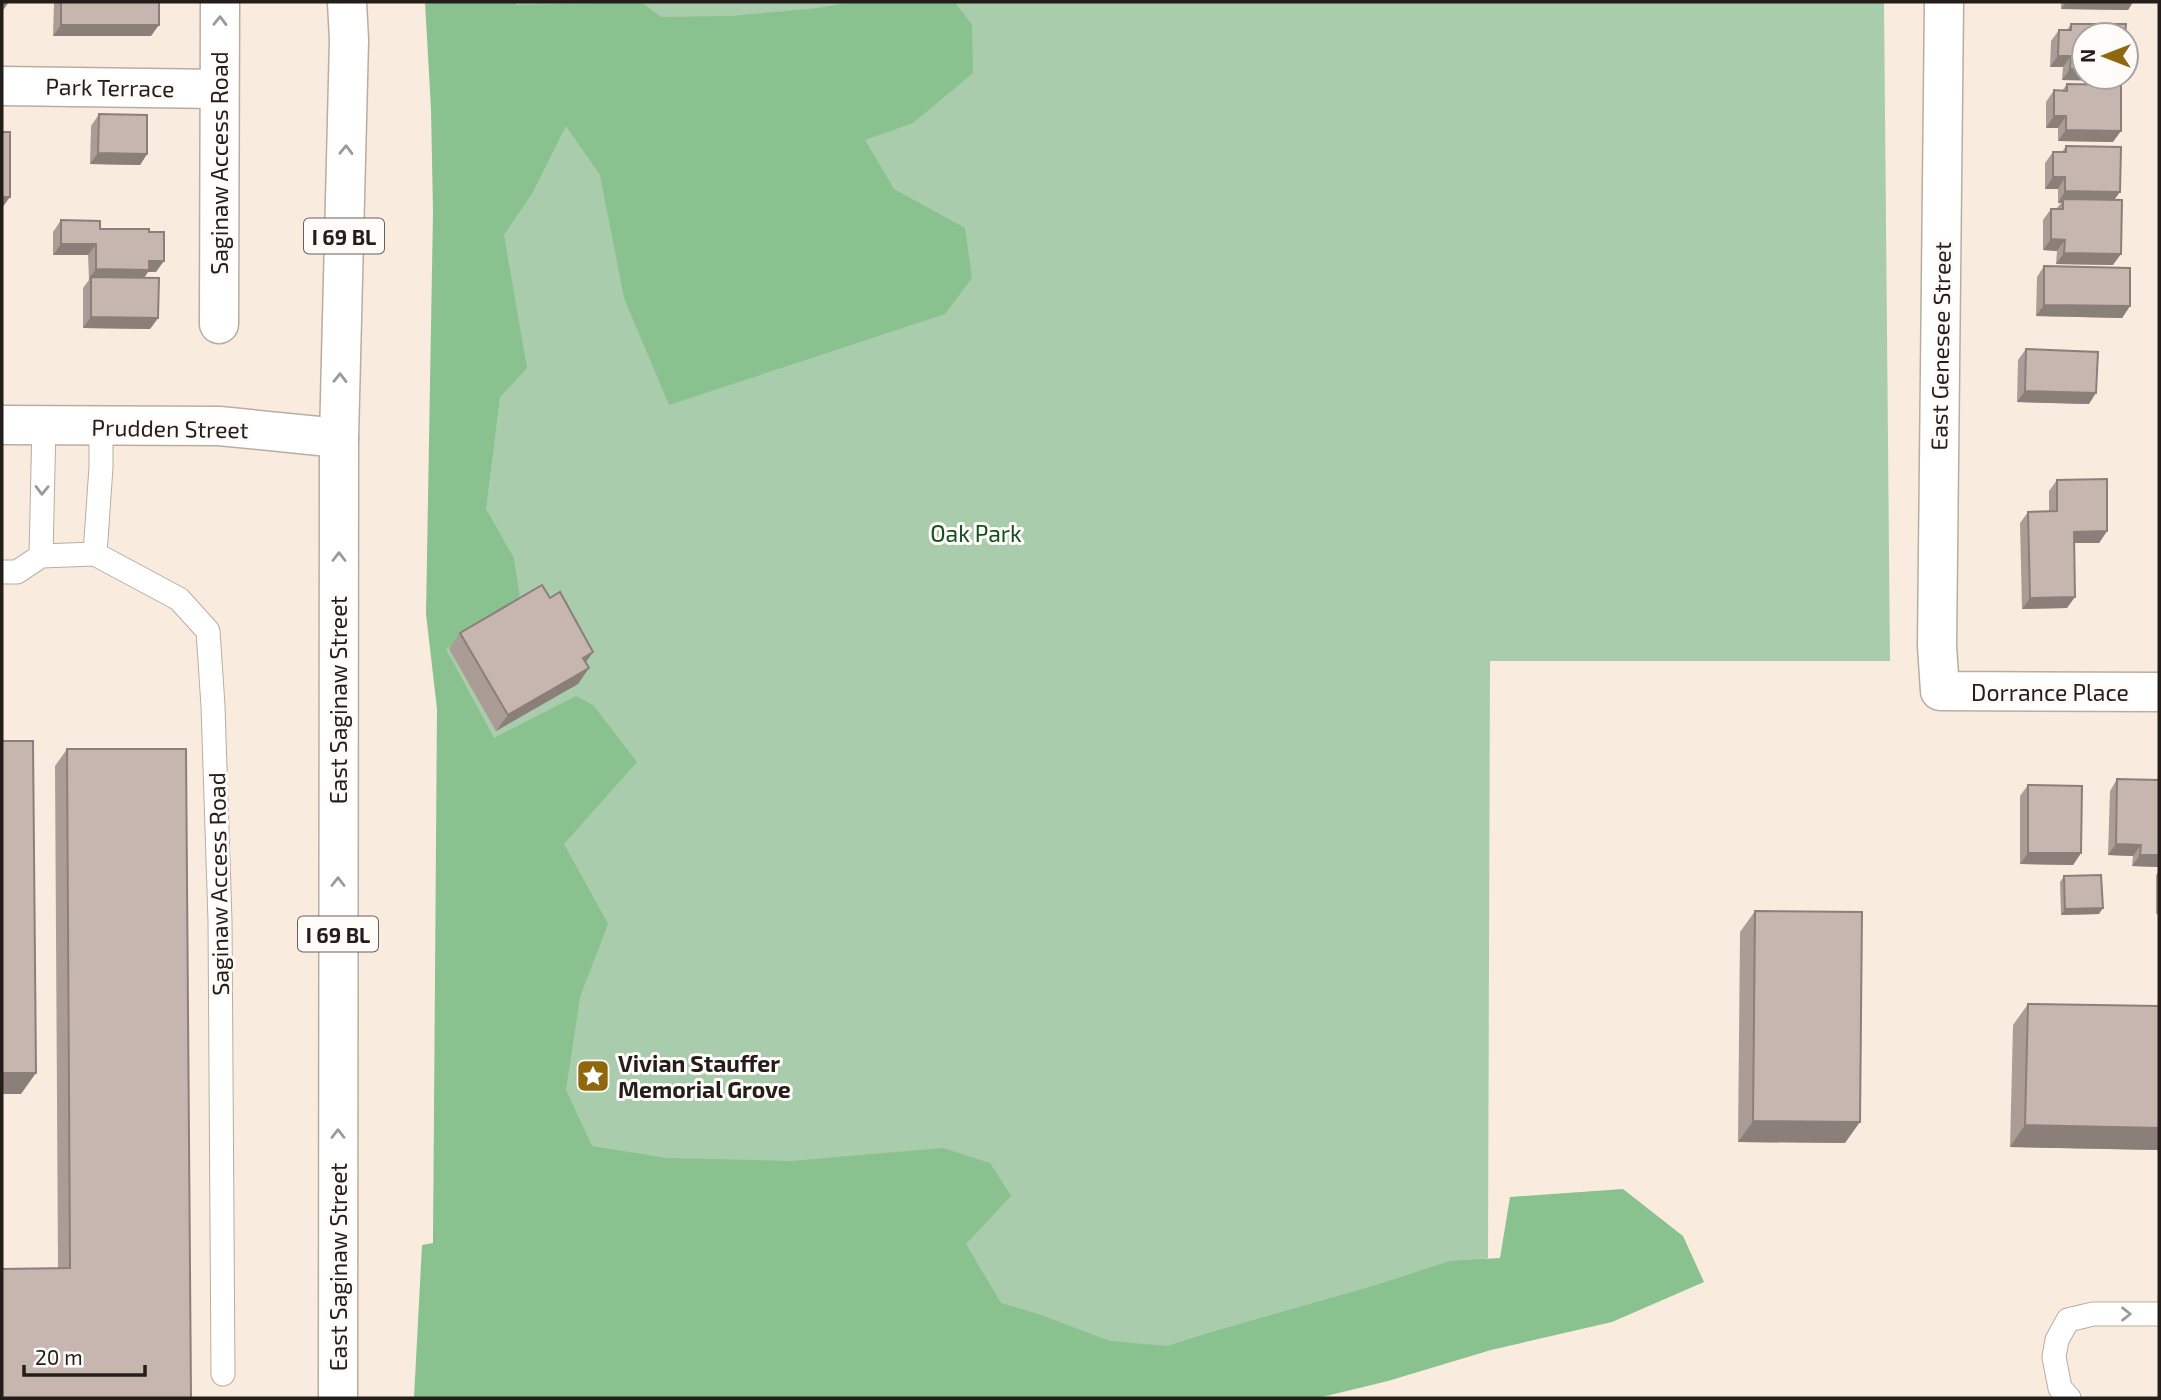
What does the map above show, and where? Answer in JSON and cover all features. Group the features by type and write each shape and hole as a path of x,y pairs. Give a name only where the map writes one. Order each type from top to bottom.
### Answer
{"street":[{"name":"Saginaw Access Road","path":"219,324 220,2"},
{"name":"East Saginaw Street","path":"338,1398 339,438 349,40 347,2"},
{"name":"East Genesee Street","path":"1940,691 1937,646 1944,2"},
{"name":"Park Terrace","path":"2,86 219,89"},
{"name":"Prudden Street","path":"2,425 219,426 339,438"},
{"name":"Dorrance Place","path":"1940,691 2159,692"}],"lane":[{"path":"41,556 44,424"},
{"path":"2,572 17,572 41,556 95,554 101,427"},
{"name":"Saginaw Access Road","path":"95,554 179,599 208,631 220,921 223,1374"},
{"path":"2069,1398 2060,1388 2054,1357 2057,1340 2068,1320 2093,1314 2159,1314"}],"green space":[{"path":"425,2 515,2 516,5 641,2 661,17 731,16 854,2 955,2 972,25 973,73 913,123 865,140 894,189 965,228 972,278 945,314 669,405 624,298 600,175 566,126 533,192 504,235 527,368 500,397 486,509 514,558 520,600 446,649 494,738 576,696 593,705 637,762 564,844 608,924 580,997 566,1090 592,1146 666,1158 791,1161 943,1148 990,1163 1011,1196 966,1244 1001,1303 1110,1341 1167,1346 1450,1261 1500,1258 1510,1197 1623,1189 1683,1236 1704,1282 1612,1322 1491,1350 1388,1381 1318,1398 414,1398 422,1245 433,1243 437,709 426,614 433,212"},
{"name":"Oak Park","path":"464,2 1884,2 1890,661 1490,661 1488,1258 1146,1388 433,1243 447,506"}],"building":[{"path":"61,2 159,2 159,25 61,25"},
{"path":"2059,30 2070,30 2070,56 2058,56"},
{"path":"2067,84 2070,84 2070,91 2121,91 2121,131 2066,130 2066,116 2054,116 2054,90 2067,91"},
{"path":"99,114 147,115 147,154 98,153"},
{"path":"2,132 10,132 10,197 2,197"},
{"path":"2066,146 2121,147 2120,192 2065,191 2065,177 2053,177 2053,152 2066,152"},
{"path":"2063,199 2122,200 2121,254 2064,253 2065,240 2051,239 2051,209 2063,209"},
{"path":"61,220 100,221 100,229 149,229 149,232 164,232 164,261 149,261 149,270 96,269 96,244 61,244"},
{"path":"2044,266 2130,268 2130,306 2044,305"},
{"path":"91,277 159,278 158,318 91,317"},
{"path":"2026,349 2098,352 2096,393 2025,391"},
{"path":"2107,479 2107,531 2074,532 2075,597 2030,598 2028,512 2057,511 2057,480"},
{"path":"542,585 550,598 560,592 593,652 583,658 589,668 508,715 460,633"},
{"path":"2,741 33,741 36,1073 2,1073"},
{"path":"67,749 186,749 191,1398 2,1398 2,1269 70,1268"},
{"path":"2117,779 2159,780 2159,855 2140,855 2141,845 2116,844"},
{"path":"2028,785 2082,786 2081,853 2028,853"},
{"path":"2101,875 2103,908 2065,909 2064,876"},
{"path":"1755,911 1862,912 1860,1122 1753,1121"},
{"path":"2028,1004 2159,1006 2159,1128 2025,1125"}],"place":[{"name":"Vivian Stauffer Memorial Grove","path":"593,1076"}]}
